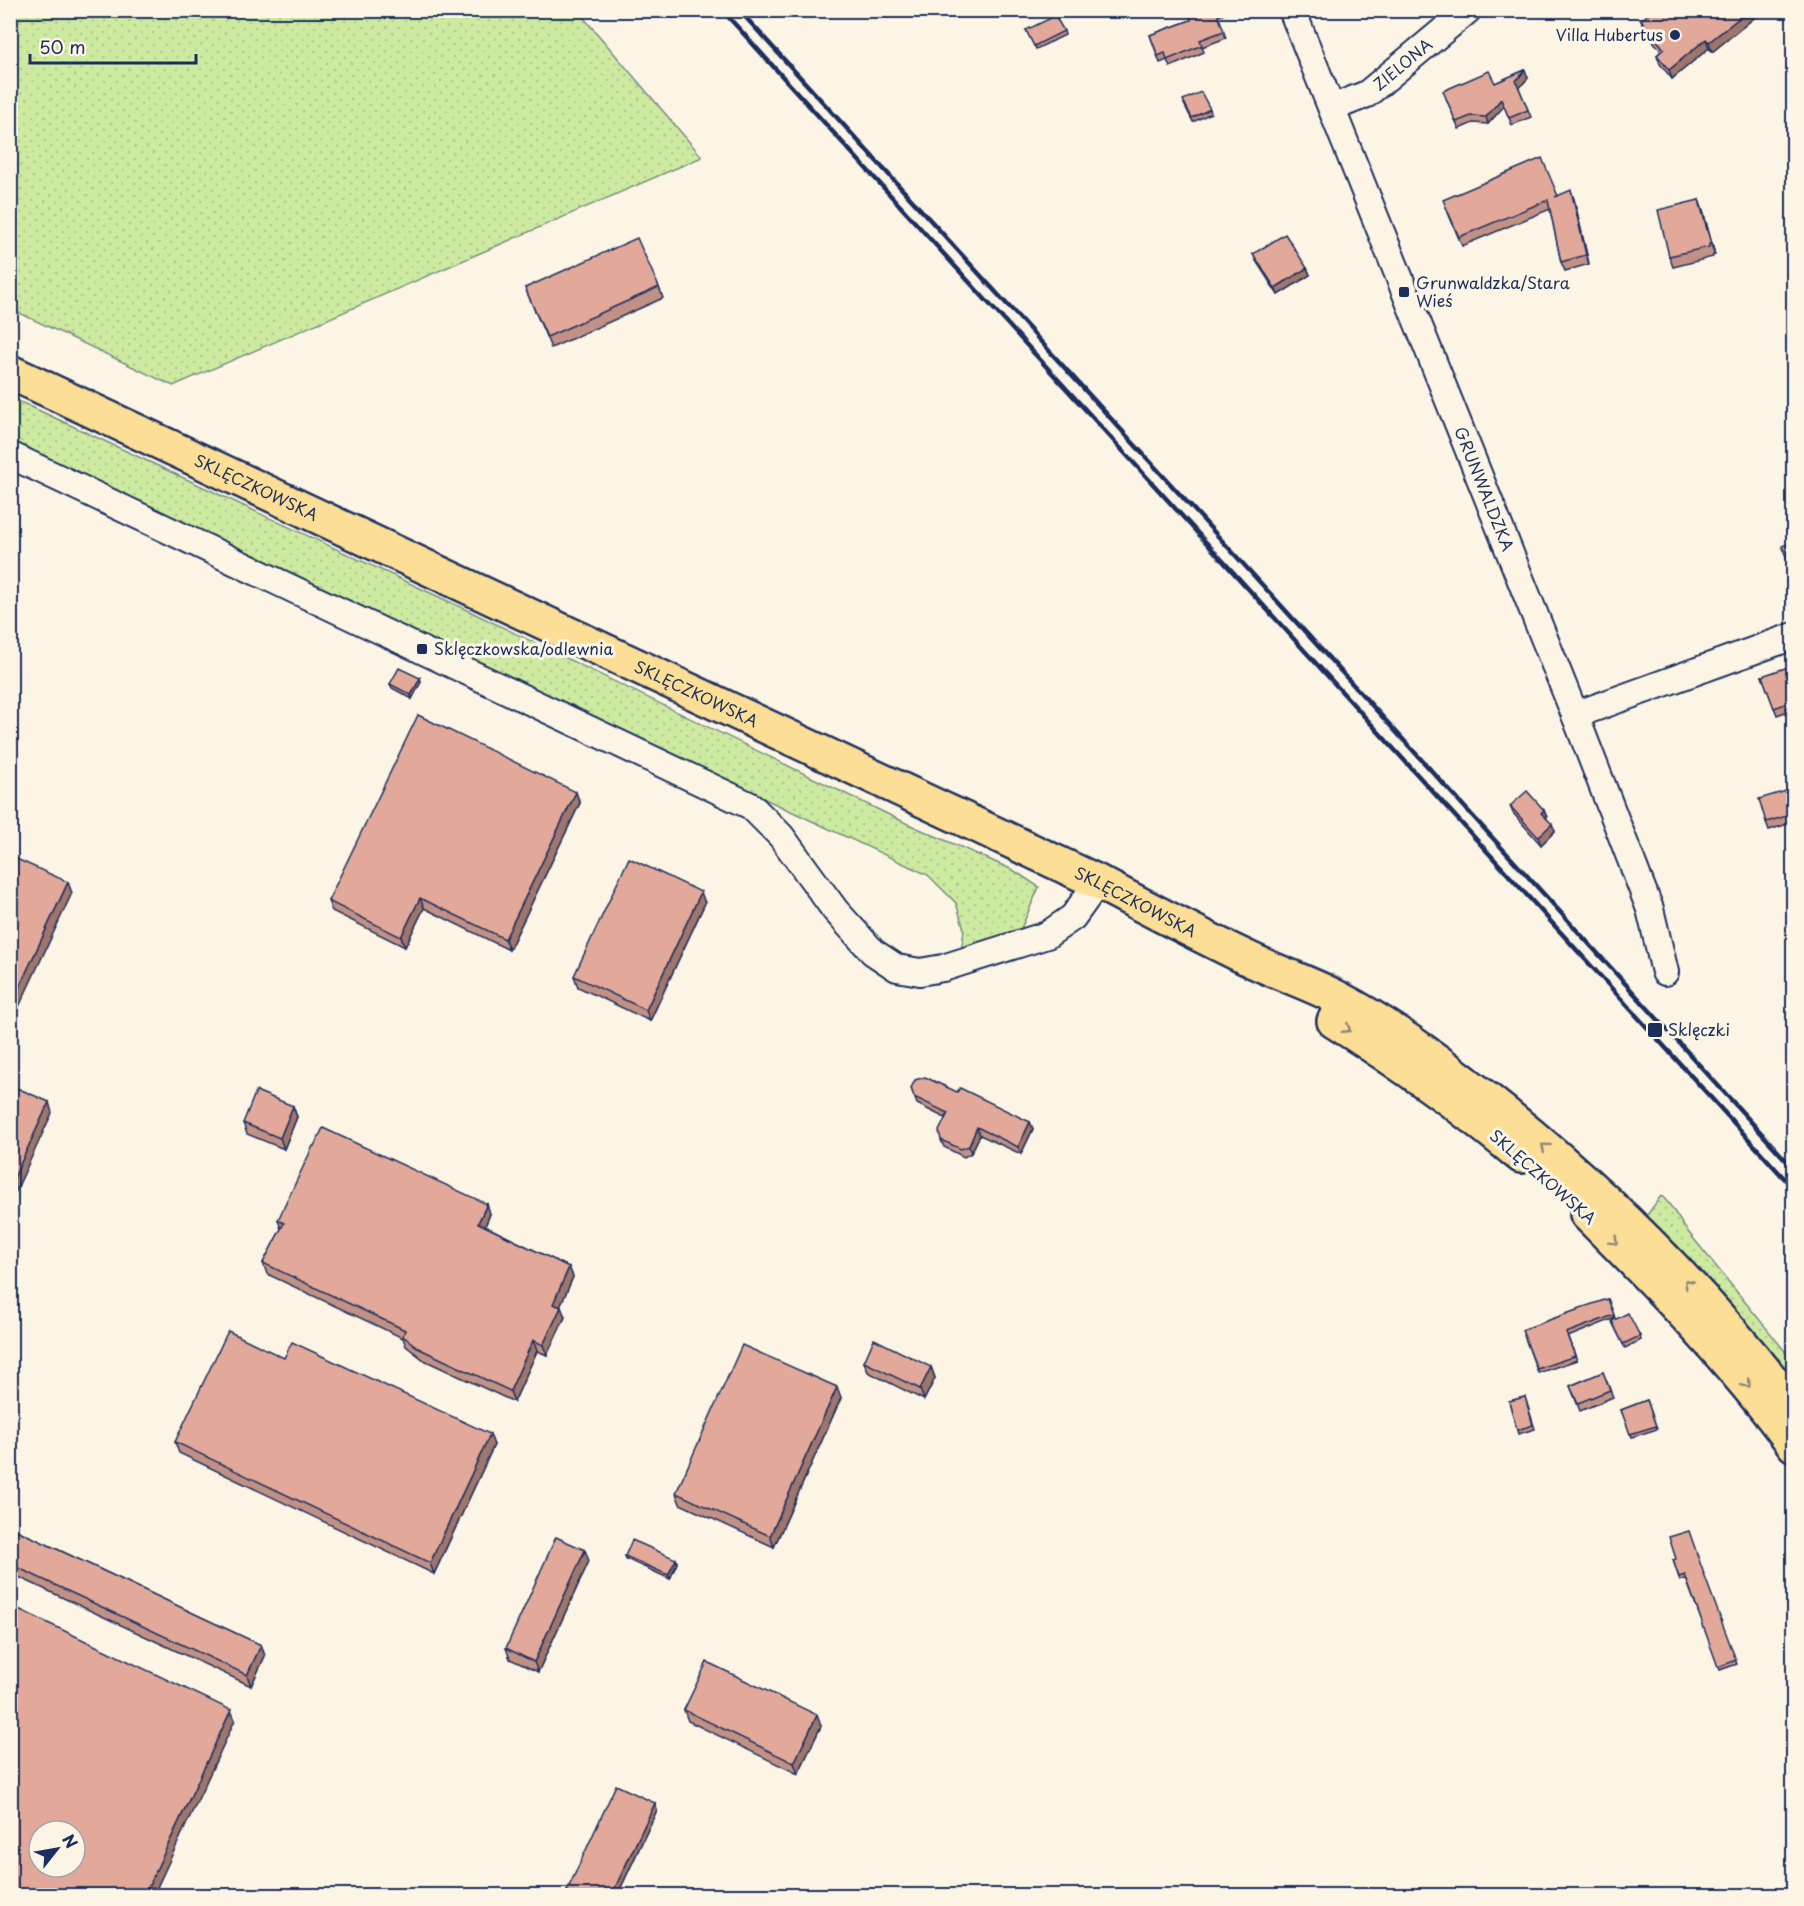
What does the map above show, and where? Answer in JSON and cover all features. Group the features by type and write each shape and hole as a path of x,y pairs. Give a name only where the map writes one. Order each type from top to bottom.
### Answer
{"main road":[{"name":"SKLĘCZKOWSKA","path":"10,372 1098,882 1248,958 1334,996 1389,1029 1462,1080 1589,1185 1664,1257 1727,1326 1794,1408"},
{"name":"SKLĘCZKOWSKA","path":"1248,958 1318,1011 1370,1044 1447,1099 1502,1140 1570,1197 1647,1274 1709,1341 1747,1383 1794,1444"}],"street":[{"name":"GRUNWALDZKA","path":"1292,10 1575,715 1650,909 1665,972"},
{"name":"ZIELONA","path":"1332,108 1367,94 1468,10"},
{"path":"10,455 751,806 781,836 835,909 873,952 897,968 920,972 943,968 1047,935 1073,917 1098,882"},
{"path":"1575,715 1794,636"}],"green space":[{"path":"11,10 578,11 702,157 173,386 11,309"},
{"path":"10,397 467,610 908,824 1013,870 1039,887 1016,940 961,953 964,929 956,903 928,875 287,576 11,443"},
{"path":"1661,1196 1793,1361 1793,1383 1705,1280 1650,1221 1647,1215"}],"building":[{"path":"1188,10 1216,10 1224,31 1200,40 1202,45 1167,60 1165,53 1158,56 1150,35 1191,20"},
{"path":"1654,10 1749,10 1709,42 1706,39 1669,70 1657,55 1664,49 1641,20"},
{"path":"1055,16 1064,31 1034,46 1026,30"},
{"path":"1525,70 1516,81 1528,110 1509,118 1501,99 1486,117 1471,116 1456,122 1443,91 1489,71 1495,83"},
{"path":"1201,92 1210,109 1192,118 1183,100"},
{"path":"1542,158 1558,196 1571,190 1586,255 1561,262 1548,200 1459,237 1443,200"},
{"path":"1699,200 1711,244 1709,247 1669,256 1658,210"},
{"path":"1285,234 1307,268 1275,288 1253,254"},
{"path":"637,238 659,287 547,337 525,288"},
{"path":"1794,542 1794,579 1782,546"},
{"path":"1791,666 1794,674 1794,701 1774,708 1762,676"},
{"path":"399,668 420,678 411,695 390,684"},
{"path":"418,715 576,792 505,939 420,898 401,937 328,901"},
{"path":"1793,789 1794,814 1766,822 1759,799"},
{"path":"1527,791 1544,810 1541,813 1552,824 1538,837 1510,806"},
{"path":"10,856 68,882 10,1007"},
{"path":"629,858 701,892 646,1010 574,976"},
{"path":"925,1077 957,1092 960,1088 1030,1122 1018,1147 977,1127 969,1146 961,1149 941,1140 939,1131 948,1113 914,1097 911,1088 915,1080"},
{"path":"10,1085 49,1102 10,1186"},
{"path":"256,1091 293,1106 280,1138 243,1123"},
{"path":"323,1128 487,1204 478,1223 569,1267 553,1304 561,1307 543,1345 533,1340 510,1391 420,1349 403,1336 405,1330 263,1263 284,1223 278,1220"},
{"path":"1608,1299 1614,1315 1566,1333 1575,1356 1537,1369 1522,1330"},
{"path":"1628,1313 1640,1336 1623,1344 1612,1321"},
{"path":"228,1331 284,1358 292,1342 490,1434 430,1563 175,1442"},
{"path":"874,1339 931,1367 920,1389 864,1362"},
{"path":"742,1345 837,1387 770,1536 676,1493"},
{"path":"1603,1372 1610,1390 1578,1403 1570,1386"},
{"path":"1525,1397 1533,1425 1517,1430 1509,1401"},
{"path":"1647,1400 1656,1426 1630,1434 1621,1410"},
{"path":"10,1527 261,1645 247,1675 10,1564"},
{"path":"1689,1531 1736,1660 1718,1667 1685,1575 1679,1577 1673,1560 1676,1559 1669,1537"},
{"path":"556,1537 585,1550 534,1662 506,1648"},
{"path":"632,1540 676,1559 668,1575 625,1556"},
{"path":"10,1605 231,1710 144,1896 10,1896"},
{"path":"707,1662 817,1715 794,1763 684,1710"},
{"path":"616,1785 655,1803 611,1896 576,1896 567,1891"}],"railway":[{"path":"722,10 1794,1189"},
{"path":"739,10 1794,1169"}],"place":[{"name":"Villa Hubertus","path":"1675,35"},
{"name":"Grunwaldzka/Stara Wieś","path":"1404,292"},
{"name":"Sklęczkowska/odlewnia","path":"422,649"},
{"name":"Sklęczki","path":"1655,1030"}]}
